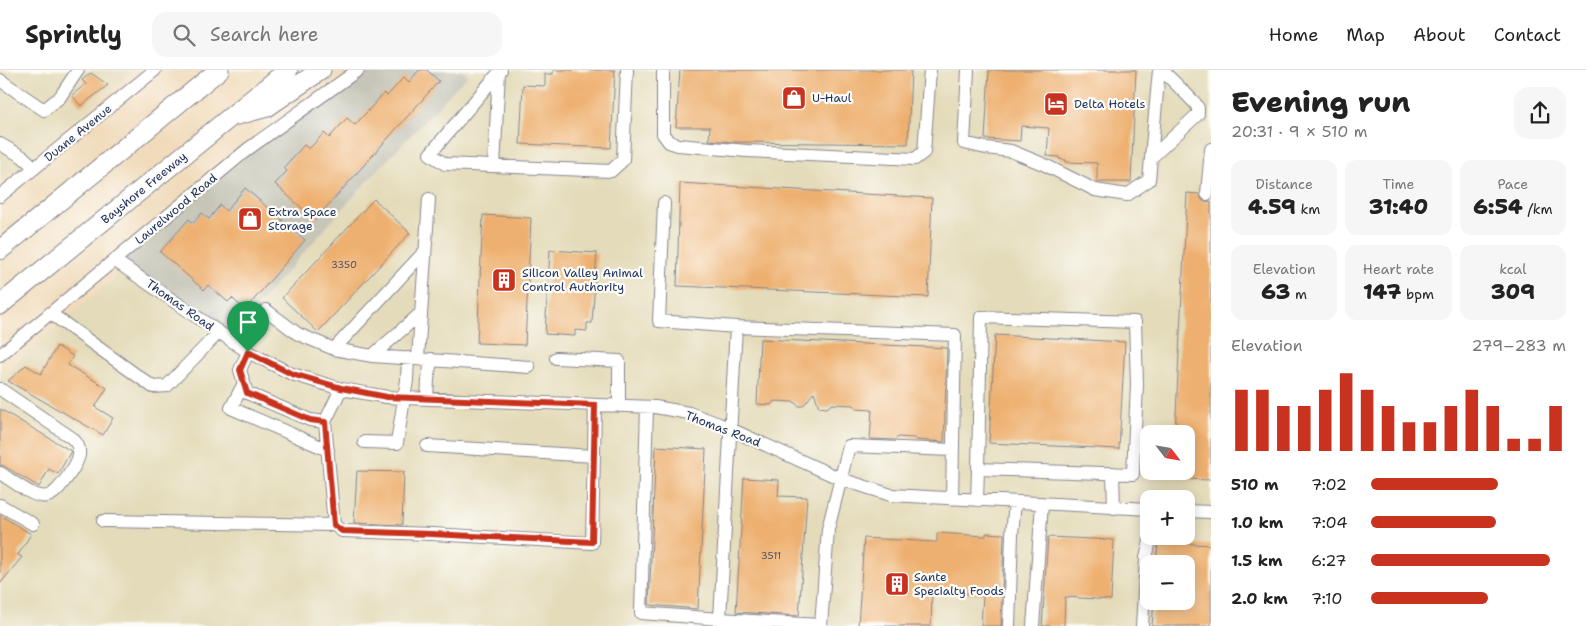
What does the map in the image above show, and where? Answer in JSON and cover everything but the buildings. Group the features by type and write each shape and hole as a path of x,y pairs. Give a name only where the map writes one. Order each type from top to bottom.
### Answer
{"highway":[{"path":"0,250 219,70"},
{"name":"Bayshore Freeway","path":"0,305 288,70"},
{"path":"231,117 267,107 321,70"}],"street":[{"path":"6,70 0,80 44,110 60,97 78,70"},
{"name":"Laurelwood Road","path":"0,355 248,150 358,70"},
{"path":"500,71 430,154 445,164 611,171 622,160 627,70"},
{"path":"663,70 662,134 669,142 678,145 747,152 915,159 924,152 930,70"},
{"path":"968,70 964,143 1011,151 1043,164 1094,190 1127,195 1149,180 1160,70"},
{"path":"1152,157 1198,114 1198,108 1195,103 1160,70"},
{"path":"494,166 500,71"},
{"name":"Duane Avenue","path":"0,196 147,72"},
{"path":"0,144 23,157 35,168"},
{"path":"1207,194 1211,149"},
{"path":"364,442 397,443 421,313 429,199"},
{"path":"664,203 659,321 955,335 952,499"},
{"path":"334,349 425,251"},
{"name":"Thomas Road","path":"114,260 248,352 292,374 341,388 387,397 647,407 689,414 730,429 841,479 891,495 1140,509"},
{"path":"266,310 298,334 334,349 372,356 529,367"},
{"path":"50,313 153,387 167,386 219,332"},
{"path":"372,356 421,313"},
{"path":"977,500 981,317 1135,322 1136,384 1133,474 978,469"},
{"path":"720,619 736,326"},
{"path":"248,352 240,370 247,393 310,420 325,422"},
{"path":"556,358 619,361 619,406"},
{"path":"427,398 431,359"},
{"path":"244,383 231,408 328,450"},
{"path":"334,525 325,422 341,388"},
{"path":"0,389 72,438 78,445 79,455 77,462 54,493 47,496 39,496 0,473"},
{"path":"103,522 334,525 342,531 592,542 595,405"},
{"path":"647,407 641,613 821,626 828,529 849,446 953,450"},
{"path":"427,446 594,456"},
{"path":"1113,473 1114,508"},
{"path":"1009,626 1015,502"},
{"path":"0,504 33,524"},
{"path":"1033,626 1042,504"},
{"path":"1195,511 1211,512"},
{"path":"1142,626 1146,558 1149,545"}],"shaded area":[{"path":"0,70 134,70 0,181"},
{"name":"Extra Space Storage","path":"358,70 460,70 468,75 371,177 228,338 114,260"},
{"path":"386,70 1211,70 1211,626 0,626 0,377 166,233"}],"place":[{"name":"U-Haul","path":"794,98"},
{"name":"Delta Hotels","path":"1056,104"},
{"name":"Extra Space Storage","path":"250,219"},
{"name":"Silicon Valley Animal Control Authority","path":"504,280"},
{"name":"Sante Specialty Foods","path":"897,584"}],"route":[{"path":"248,352 292,374 341,388 387,397 595,405 592,542 342,531 334,525 325,422 310,420 278,408 247,393 240,370 248,352"}]}
